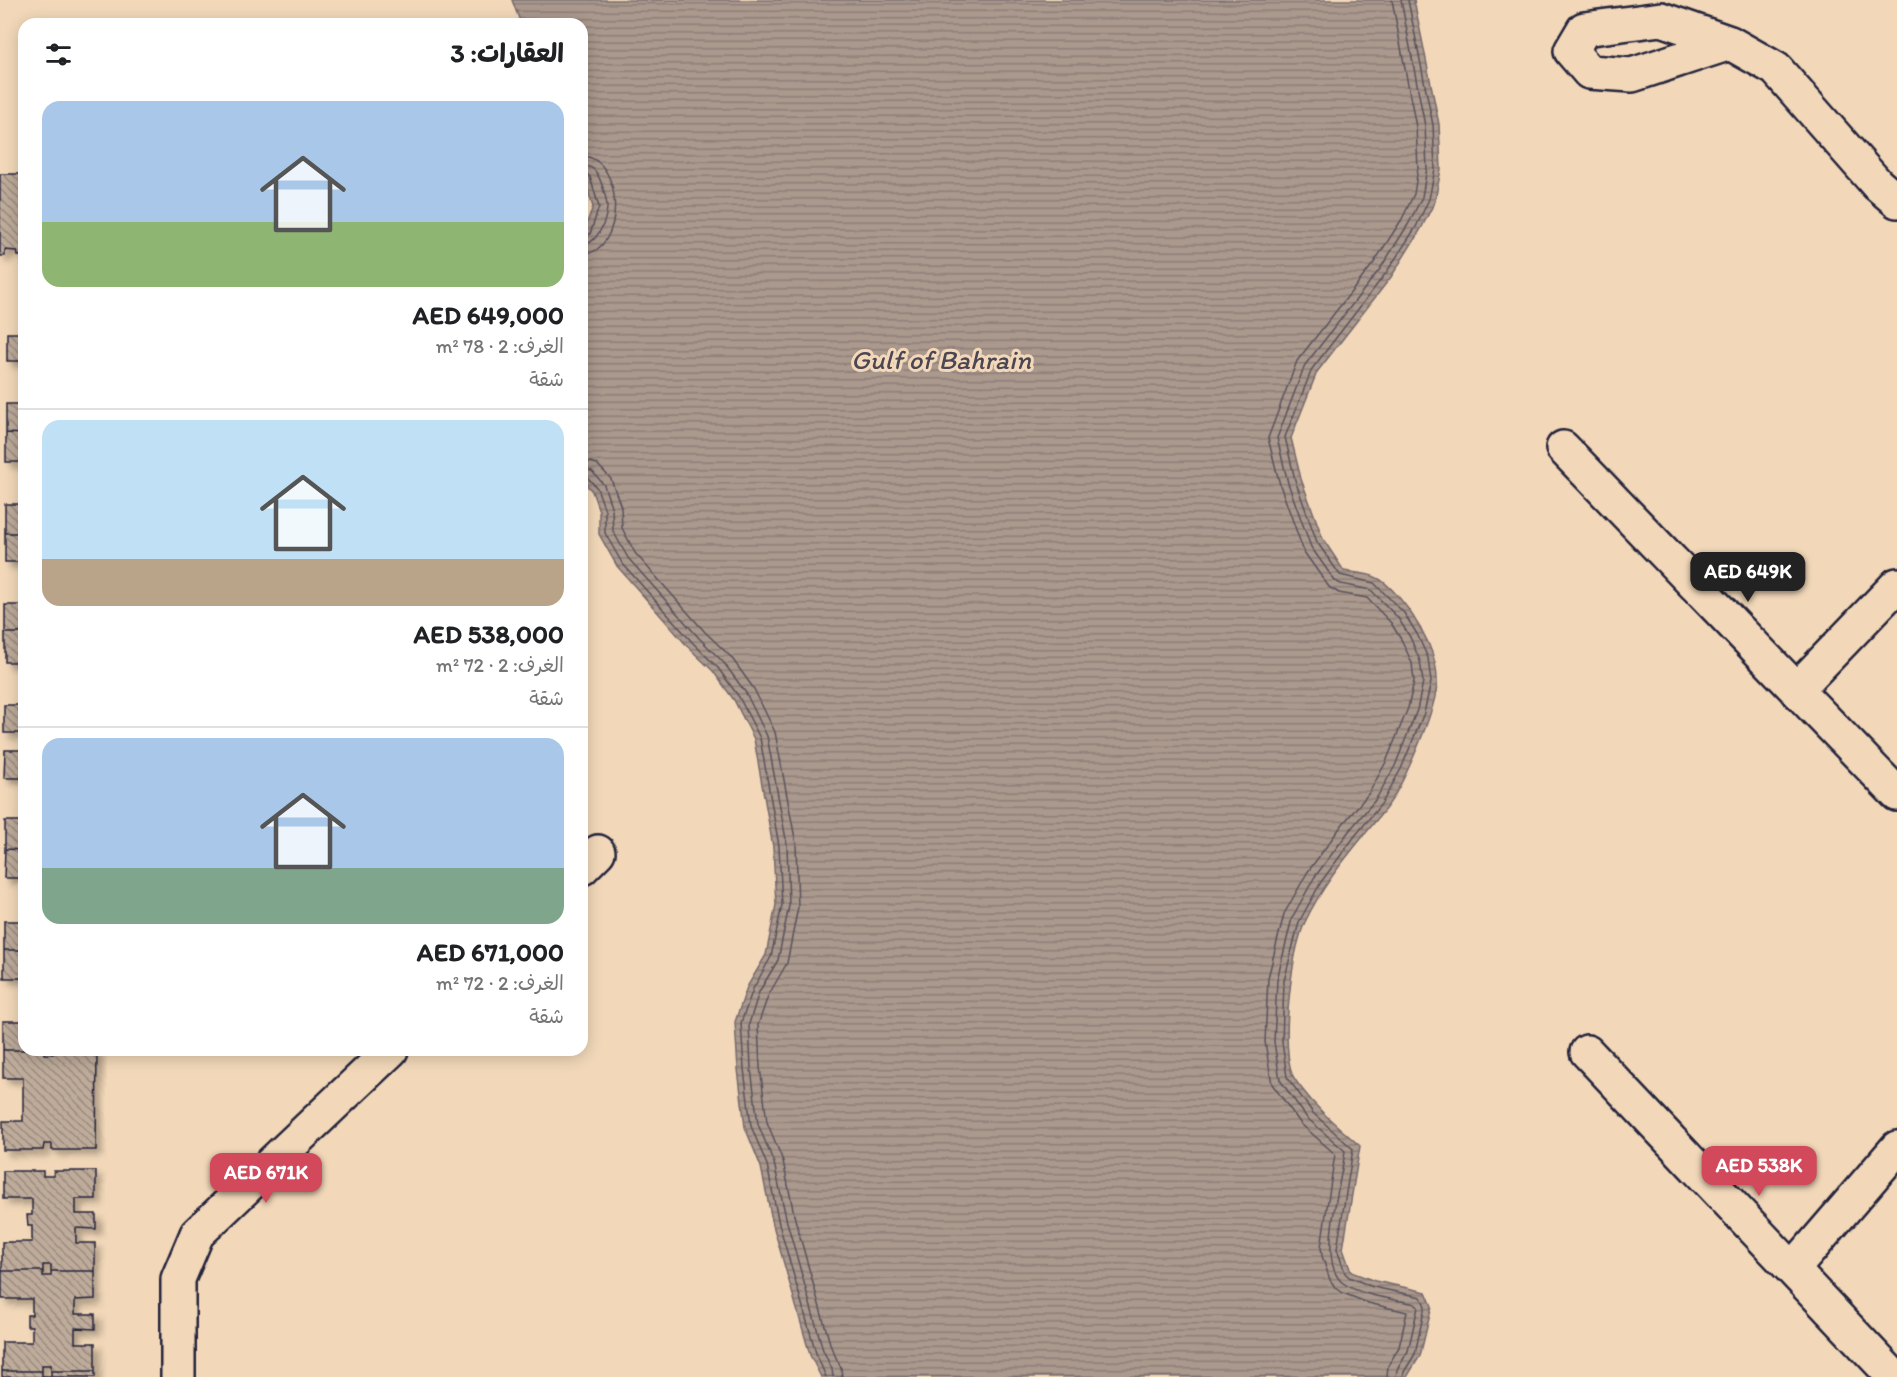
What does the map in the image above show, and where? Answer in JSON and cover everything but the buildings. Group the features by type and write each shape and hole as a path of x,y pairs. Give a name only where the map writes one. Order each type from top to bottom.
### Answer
{"street":[{"path":"1730,43 1776,69 1877,184 1897,201"},
{"path":"1563,448 1897,794"},
{"path":"1796,690 1897,585"},
{"path":"1587,1052 1894,1377"},
{"path":"178,1377 178,1279 197,1234 385,1056"},
{"path":"1792,1269 1897,1148"}],"water":[{"name":"Gulf of Bahrain","path":"512,0 1414,0 1439,124 1441,169 1435,201 1421,229 1391,277 1317,372 1291,438 1301,479 1323,539 1344,571 1375,577 1393,590 1414,617 1428,644 1436,667 1437,683 1425,729 1393,797 1322,891 1305,922 1292,975 1287,1041 1295,1080 1322,1112 1360,1146 1343,1249 1351,1272 1375,1281 1426,1292 1432,1306 1420,1356 1407,1377 821,1377 810,1355 773,1225 761,1167 745,1127 738,1069 735,1022 747,987 766,955 776,905 773,847 754,739 734,700 713,671 689,648 617,566 599,534 599,511 592,491 588,487 588,220 593,207 588,191 588,18 519,18"}]}
